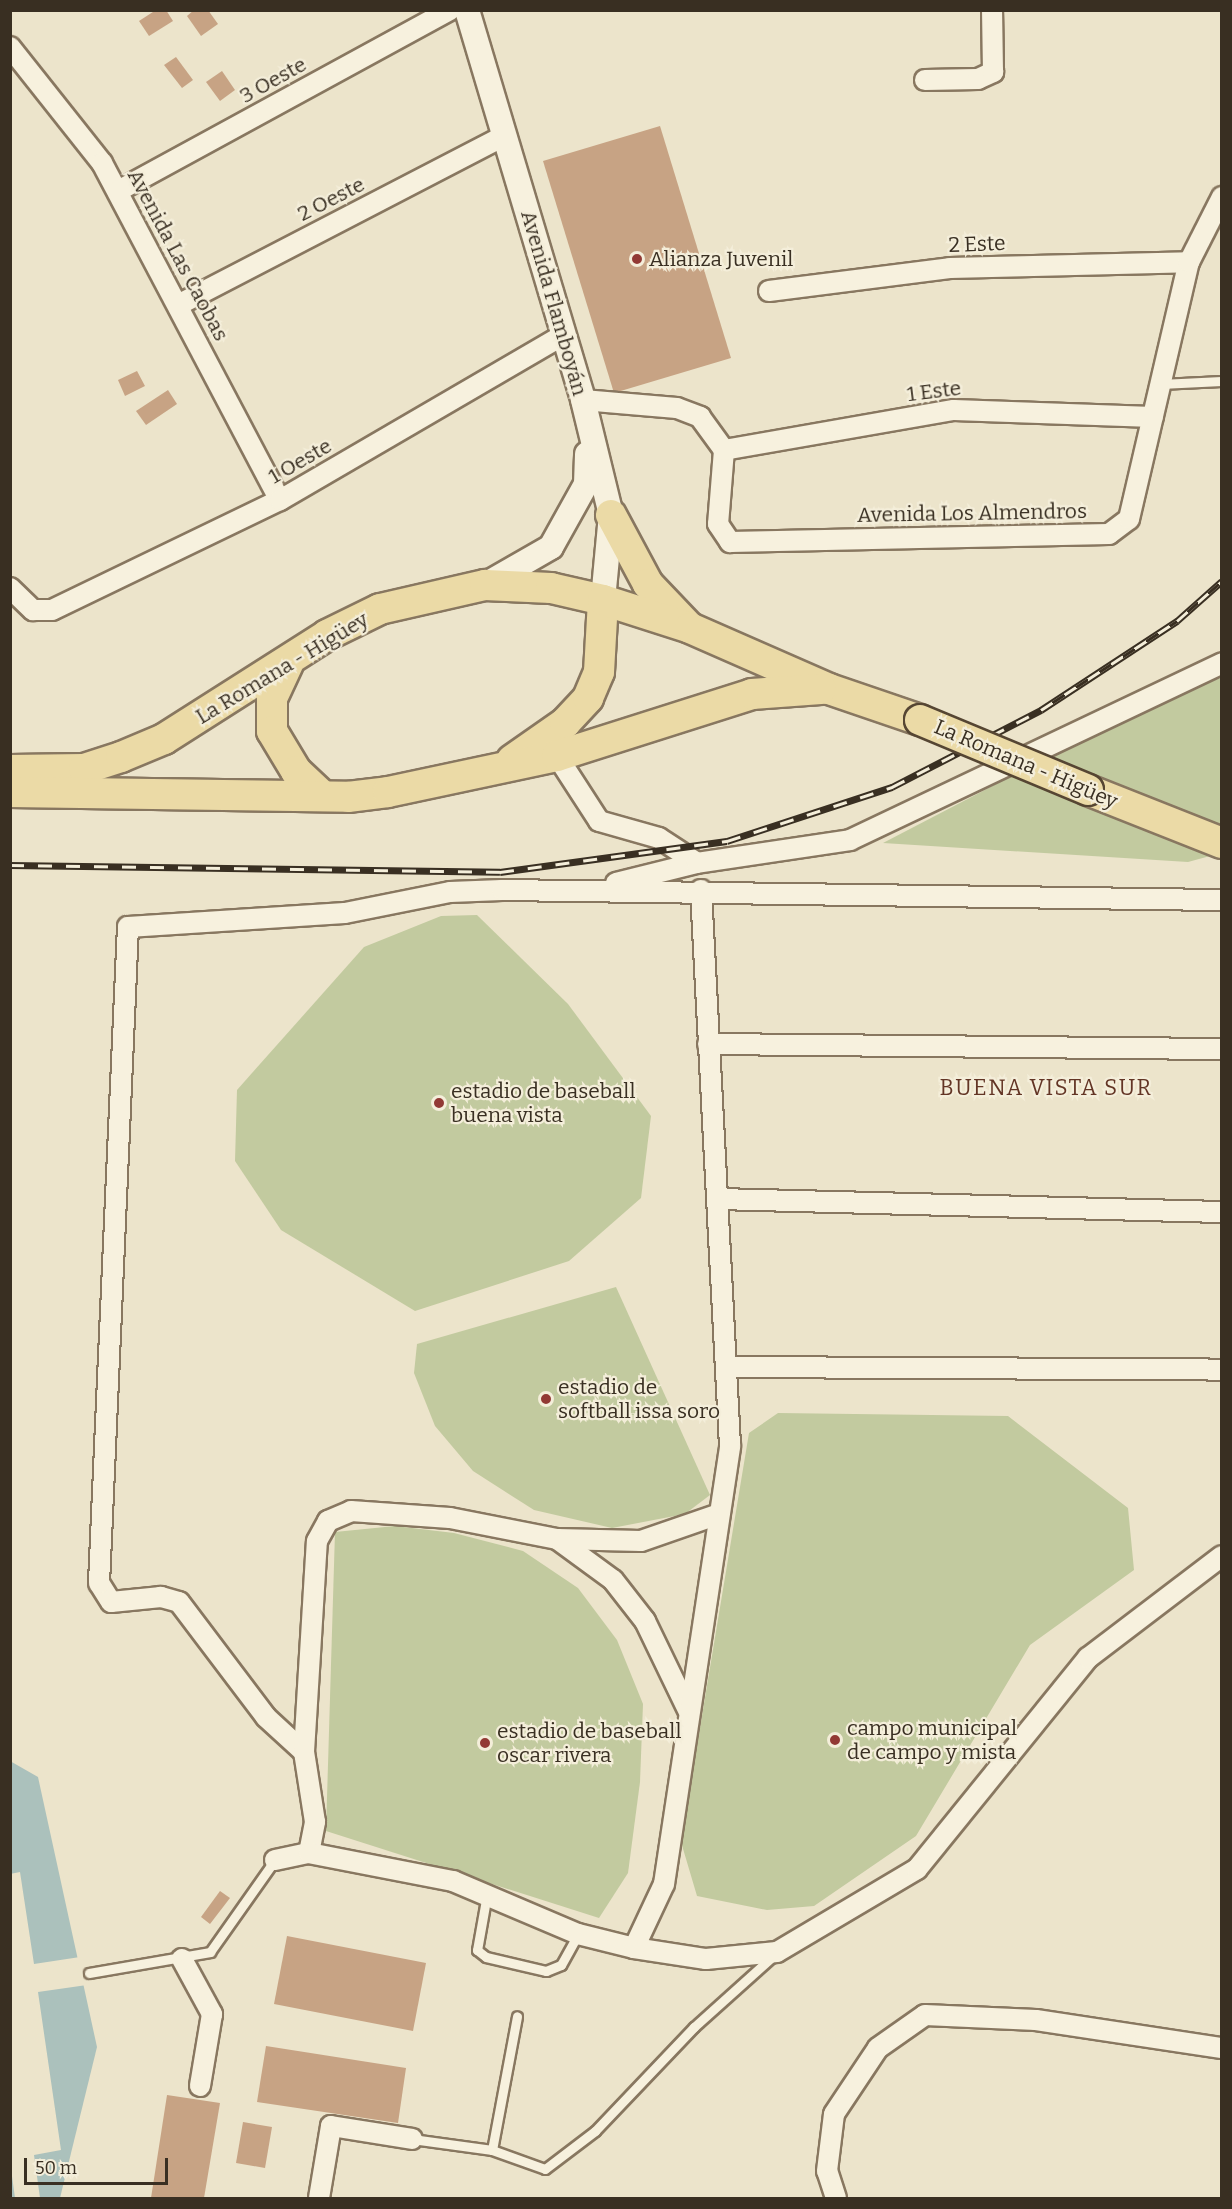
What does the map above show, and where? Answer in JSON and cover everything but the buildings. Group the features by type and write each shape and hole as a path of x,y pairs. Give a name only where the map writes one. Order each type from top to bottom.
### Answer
{"main road":[{"path":"611,515 648,584 690,628"},
{"name":"La Romana - Higüey","path":"10,770 84,769 121,757 164,738 288,663 327,635 380,609 485,585 551,588 603,600 690,628 829,689 920,720 1221,843"},
{"path":"508,764 565,723 588,698 598,672 603,600"},
{"path":"288,663 272,699 272,731 296,771 322,795"},
{"name":"La Romana - Higüey","path":"10,792 322,795 446,784 508,764 557,756 752,694 829,689"}],"street":[{"name":"3 Oeste","path":"118,191 450,10"},
{"name":"Avenida Flamboyán","path":"467,10 583,400 611,515 603,600"},
{"path":"925,80 978,79 993,72 992,10"},
{"name":"Avenida Las Caobas","path":"10,47 83,136 118,191 280,500"},
{"name":"2 Oeste","path":"178,305 506,135"},
{"name":"Avenida Los Almendros","path":"724,450 718,524 730,542 1109,534 1129,519 1189,262 1221,197"},
{"name":"2 Este","path":"769,291 950,268 1189,262"},
{"name":"1 Oeste","path":"10,588 33,610 52,610 280,500 563,335"},
{"path":"583,400 676,408 700,417 724,450"},
{"name":"1 Este","path":"724,450 954,410 1153,417"},
{"path":"485,585 551,547 569,520 586,484 588,425"},
{"path":"590,889 697,863 850,840 1221,663"},
{"path":"557,756 599,820 659,838 697,863"},
{"path":"304,1752 266,1717 179,1602 161,1596 111,1602 99,1583 128,927 345,913 450,892 590,889 1221,900"},
{"path":"634,1948 664,1884 688,1710 730,1446 728,1367 701,891"},
{"path":"708,1044 1221,1049"},
{"path":"718,1199 1221,1212"},
{"path":"728,1367 1221,1370"},
{"path":"309,1853 315,1822 304,1752 317,1541 328,1521 351,1511 450,1518 557,1539 641,1540 719,1514"},
{"path":"557,1539 613,1580 645,1621 688,1710"},
{"path":"275,1860 309,1853 453,1881 487,1893 578,1934 634,1948 706,1959 777,1952 917,1869 1088,1658 1221,1556"},
{"path":"182,1959 212,2014 200,2086"},
{"path":"836,2199 827,2171 834,2114 878,2048 925,2014 1036,2020 1221,2048"},
{"path":"319,2199 332,2126 412,2139"}],"lane":[{"path":"1160,384 1221,381"},
{"path":"89,1972 182,1959 210,1952 275,1860"},
{"path":"487,1893 477,1950 486,1957 546,1971 561,1965 578,1934"},
{"path":"412,2139 492,2150 545,2169 595,2131 694,2027 777,1952"},
{"path":"492,2150 517,2016"}],"green space":[{"path":"1221,678 1221,853 1188,862 883,843 1164,697"},
{"name":"estadio de baseball buena vista","path":"477,915 568,1004 651,1116 641,1198 569,1261 415,1311 281,1230 235,1161 237,1090 364,947 441,916"},
{"name":"estadio de softball issa soro","path":"616,1287 710,1495 685,1514 612,1528 534,1510 473,1471 435,1426 414,1373 417,1344"},
{"name":"campo municipal de campo y mista","path":"778,1413 1008,1416 1128,1508 1134,1570 1030,1645 916,1836 814,1906 767,1910 697,1896 681,1842 749,1433"},
{"name":"estadio de baseball oscar rivera","path":"395,1526 454,1533 523,1551 578,1588 617,1640 643,1704 640,1782 628,1873 599,1918 326,1831 335,1532"}],"water":[{"path":"10,1761 38,1777 97,2047 60,2198 11,2198"}],"pier":[{"path":"20,1872 34,1964 80,1957 87,1985 38,1992 61,2150 34,2155 40,2198 15,2198 11,2169 10,1874"}],"railway":[{"path":"10,865 500,872 727,841 892,787 1041,710 1177,621 1222,581"}],"place":[{"name":"Alianza Juvenil","path":"637,259"},
{"name":"estadio de baseball buena vista","path":"439,1103"},
{"name":"estadio de softball issa soro","path":"546,1399"},
{"name":"campo municipal de campo y mista","path":"835,1740"},
{"name":"estadio de baseball oscar rivera","path":"485,1743"}],"district":[{"name":"BUENA VISTA SUR","path":"1046,1088"}]}
